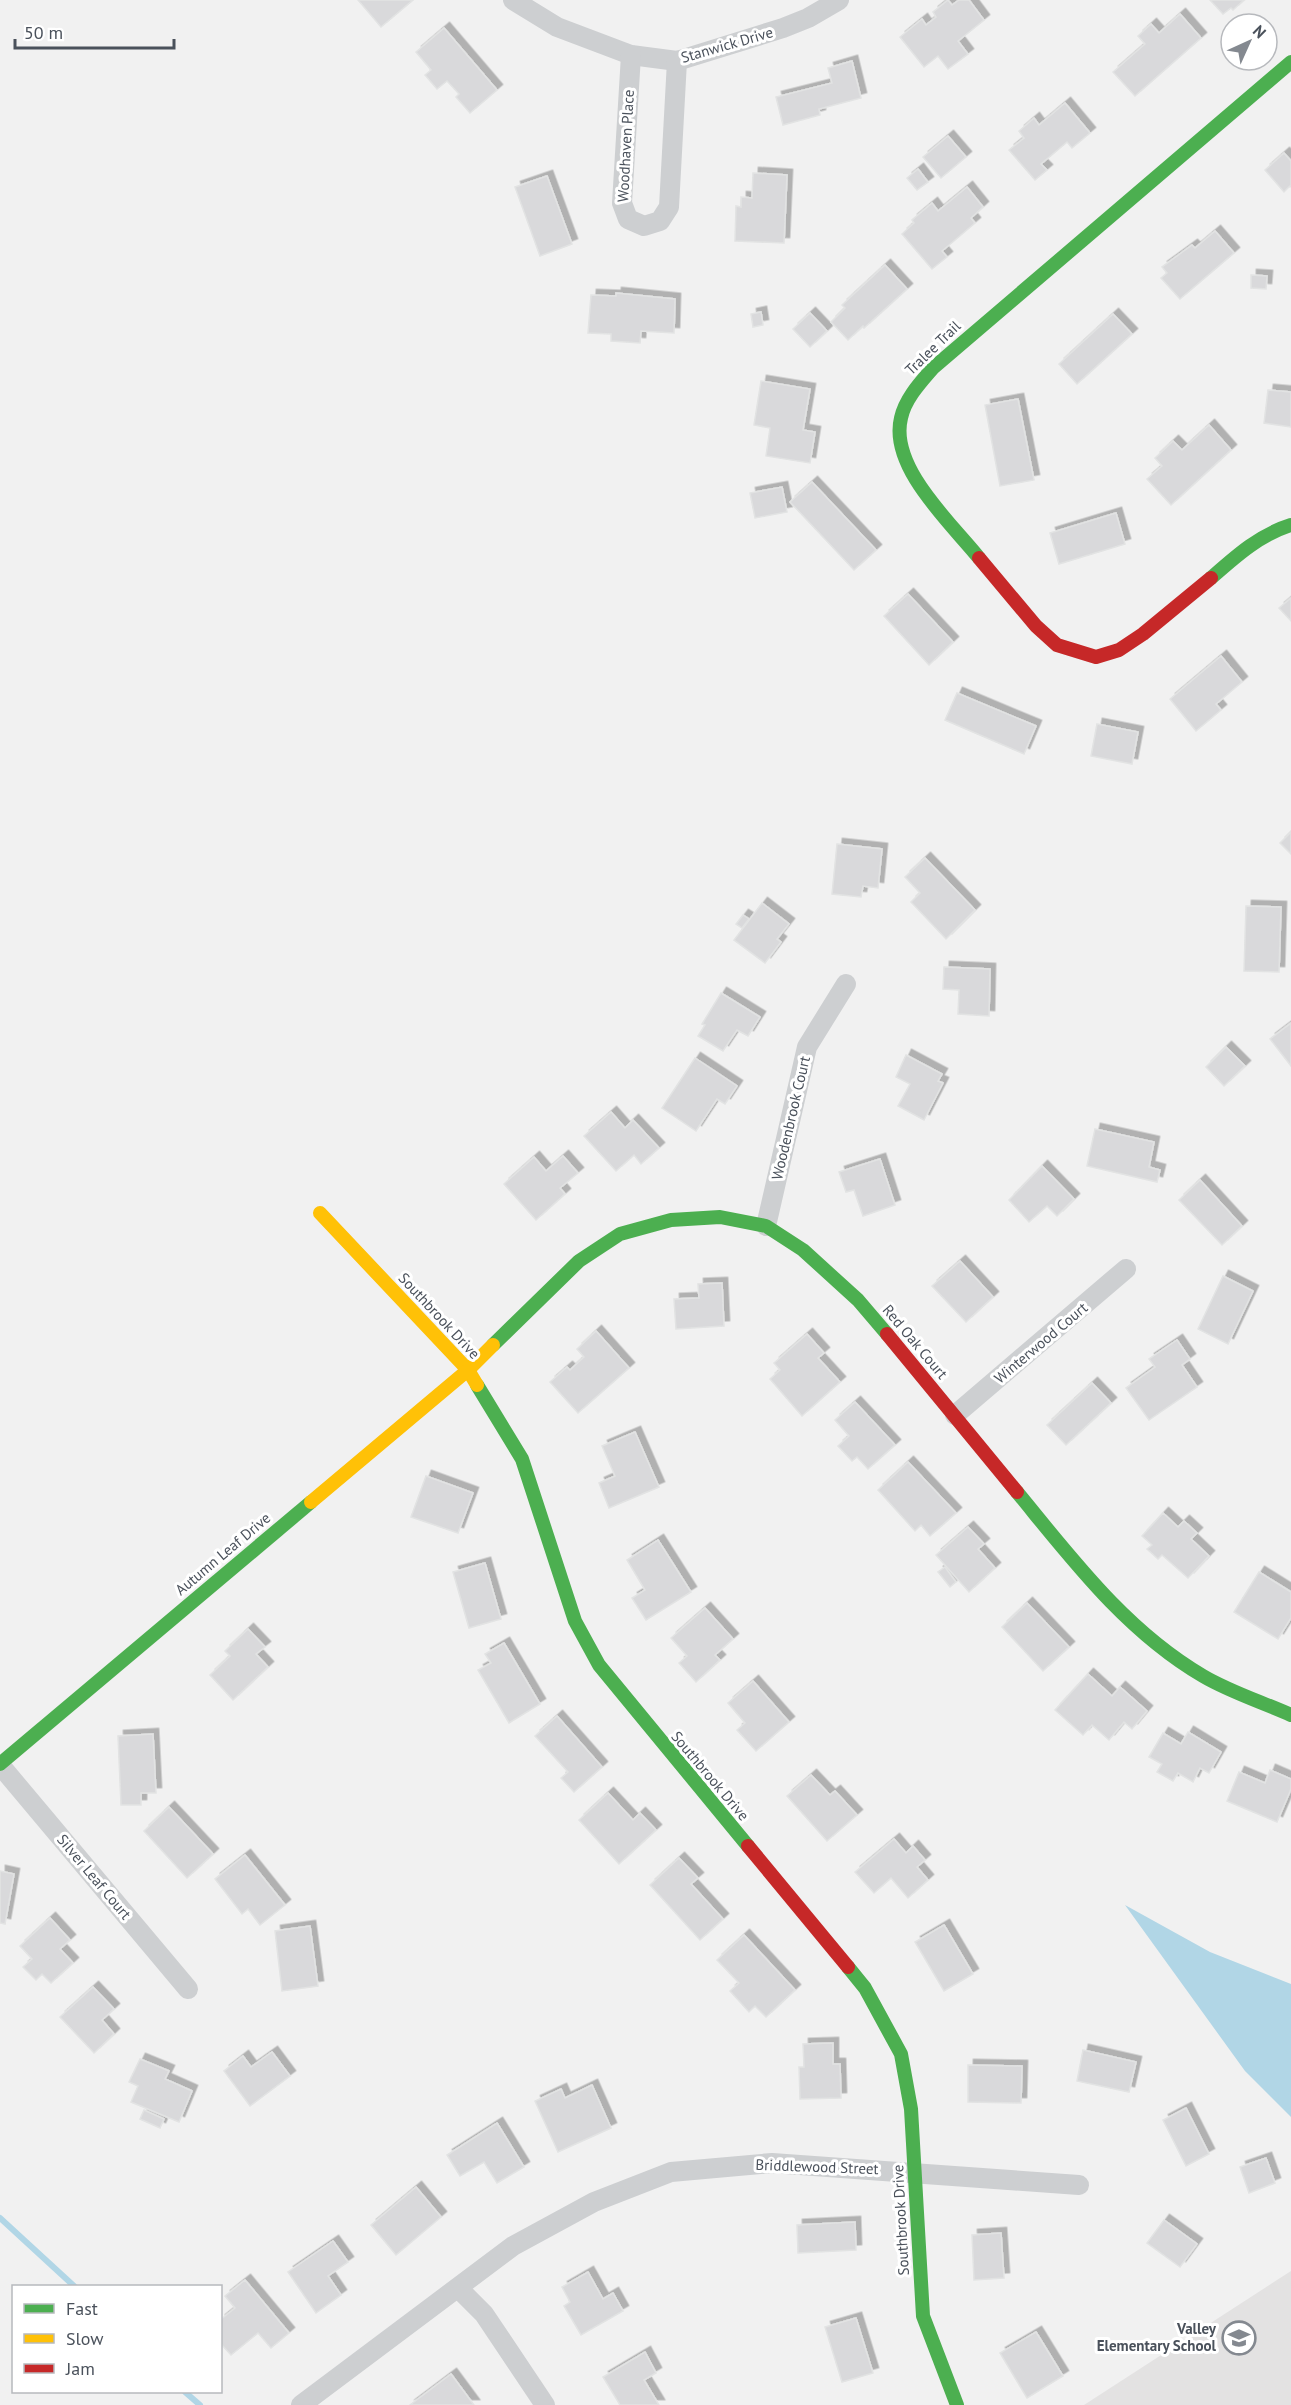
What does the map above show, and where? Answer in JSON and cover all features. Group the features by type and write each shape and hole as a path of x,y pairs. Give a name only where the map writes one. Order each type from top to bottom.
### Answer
{"street":[{"name":"Stanwick Drive","path":"513,0 557,27 631,55 677,61 783,28 808,18 839,0"},
{"name":"Woodhaven Place","path":"631,55 622,203 628,219 644,226 660,221 669,207 677,61"},
{"name":"Tralee Trail","path":"1291,62 933,368 912,392 898,423 900,452 912,477 1036,626 1057,645 1096,657 1119,650 1143,634 1256,540 1272,531 1291,525"},
{"name":"Woodenbrook Court","path":"766,1226 807,1047 846,984"},
{"name":"Southbrook Drive","path":"320,1213 468,1370 522,1459 575,1621 599,1665 865,1988 901,2054 911,2109 923,2316 957,2405"},
{"name":"Red Oak Court","path":"468,1370 579,1262 620,1234 671,1220 720,1217 766,1226 803,1250 858,1300 1090,1581 1146,1635 1203,1676 1291,1715"},
{"name":"Winterwood Court","path":"955,1415 1126,1269"},
{"name":"Autumn Leaf Drive","path":"0,1765 468,1370"},
{"name":"Silver Leaf Court","path":"0,1765 188,1989"},
{"name":"Briddlewood Street","path":"301,2405 513,2246 594,2202 671,2172 772,2163 914,2171 1079,2185"},
{"path":"458,2288 484,2314 545,2405"}],"shaded area":[{"name":"Valley Elementary School","path":"1291,2271 1291,2405 1084,2405"}],"water":[{"path":"1125,1905 1210,1952 1291,1984 1291,2117 1245,2071"}],"building":[{"path":"358,0 413,0 381,27"},
{"path":"948,0 952,5 959,0 969,0 984,20 958,41 968,54 948,69 938,56 924,67 900,37 922,19 926,25 936,17 933,12"},
{"path":"1210,0 1244,0 1233,10 1231,8 1221,12"},
{"path":"1180,14 1201,38 1135,96 1113,72 1145,44 1138,36 1151,24 1159,33"},
{"path":"444,28 497,90 470,113 456,97 459,94 447,81 437,89 425,75 431,70 416,52"},
{"path":"852,61 861,98 819,109 820,115 783,125 776,97 832,83 828,68"},
{"path":"1065,103 1090,133 1072,148 1067,142 1041,164 1047,170 1035,180 1009,150 1024,138 1019,131 1034,118 1039,125"},
{"path":"948,136 966,157 941,178 923,157"},
{"path":"1284,153 1291,161 1291,185 1284,192 1265,170"},
{"path":"918,169 928,182 917,190 907,178"},
{"path":"753,173 787,175 784,243 735,241 736,206 741,207 741,197 752,198"},
{"path":"547,176 572,244 540,256 515,187"},
{"path":"967,187 983,207 971,218 975,223 942,251 947,257 932,269 902,234 914,223 912,220 932,203 938,211"},
{"path":"1215,231 1234,253 1180,299 1161,278 1167,273 1162,267 1192,245 1195,248"},
{"path":"885,265 907,289 848,340 831,322 845,308 842,305"},
{"path":"1251,275 1267,276 1266,289 1251,288"},
{"path":"616,293 675,299 674,333 641,331 640,343 611,341 611,334 588,333 591,295 616,296"},
{"path":"761,312 763,325 753,327 751,314"},
{"path":"810,313 827,331 810,347 793,329"},
{"path":"1113,314 1132,334 1077,384 1059,364"},
{"path":"761,381 810,389 803,430 815,432 810,463 766,456 770,428 754,425"},
{"path":"1268,390 1291,392 1291,427 1264,423"},
{"path":"1018,399 1034,480 1000,486 985,405"},
{"path":"1209,425 1231,450 1171,505 1147,479 1162,466 1155,458 1173,441 1182,450"},
{"path":"812,482 876,550 854,570 790,502"},
{"path":"782,487 787,512 755,518 750,493"},
{"path":"1116,513 1125,544 1059,564 1050,533"},
{"path":"908,594 953,642 929,665 884,616"},
{"path":"1291,598 1291,621 1279,608"},
{"path":"1221,656 1242,682 1216,704 1221,710 1196,731 1170,699"},
{"path":"957,693 1036,726 1024,754 945,720"},
{"path":"1097,724 1138,732 1132,764 1091,756"},
{"path":"1291,832 1291,854 1280,843"},
{"path":"837,844 882,849 878,888 863,886 861,897 832,894"},
{"path":"925,858 975,910 946,939 911,902 920,893 905,877"},
{"path":"762,903 789,924 777,939 781,942 765,963 734,940"},
{"path":"1246,906 1281,907 1279,972 1244,971"},
{"path":"743,915 749,919 742,928 736,924"},
{"path":"944,967 990,969 989,1016 958,1014 959,990 943,989"},
{"path":"721,993 760,1017 748,1036 737,1030 723,1051 698,1036 705,1025 702,1024"},
{"path":"1291,1023 1291,1066 1270,1039"},
{"path":"1226,1047 1245,1066 1224,1086 1206,1067"},
{"path":"906,1055 942,1074 938,1081 943,1083 924,1120 898,1106 910,1084 896,1077"},
{"path":"695,1058 737,1086 725,1104 717,1099 696,1131 662,1108"},
{"path":"611,1112 625,1128 633,1120 659,1148 641,1164 634,1155 616,1171 584,1136"},
{"path":"1095,1129 1154,1142 1149,1167 1160,1170 1157,1182 1087,1166"},
{"path":"563,1156 578,1173 560,1188 565,1194 536,1220 504,1184 534,1157 546,1171"},
{"path":"880,1159 895,1205 863,1216 854,1190 846,1192 839,1172"},
{"path":"1042,1166 1074,1199 1057,1216 1047,1206 1029,1222 1009,1200"},
{"path":"1200,1180 1242,1226 1222,1245 1179,1200"},
{"path":"960,1261 993,1297 966,1322 932,1286"},
{"path":"1223,1276 1253,1291 1228,1344 1198,1329"},
{"path":"722,1283 724,1326 676,1329 674,1299 699,1298 698,1284"},
{"path":"596,1331 629,1368 578,1413 550,1382 567,1367 570,1370 584,1357 577,1349"},
{"path":"807,1334 824,1353 818,1358 840,1382 802,1416 770,1379 780,1370 774,1363"},
{"path":"1177,1340 1190,1359 1182,1365 1197,1387 1149,1420 1126,1388 1155,1367 1149,1359"},
{"path":"1092,1383 1111,1403 1066,1445 1047,1425"},
{"path":"855,1402 895,1445 868,1469 857,1457 852,1461 838,1446 849,1436 835,1420"},
{"path":"635,1432 659,1487 609,1508 599,1483 615,1476 602,1446"},
{"path":"908,1462 956,1513 930,1536 921,1525 915,1531 878,1490"},
{"path":"426,1476 473,1493 458,1533 411,1517"},
{"path":"1163,1513 1178,1527 1184,1521 1197,1533 1191,1539 1209,1556 1188,1578 1162,1555 1158,1559 1147,1549 1152,1545 1142,1536"},
{"path":"968,1527 984,1544 978,1549 995,1568 969,1592 936,1555"},
{"path":"658,1540 691,1592 646,1620 632,1598 645,1590 627,1560"},
{"path":"485,1563 501,1619 469,1628 453,1572"},
{"path":"945,1567 956,1582 950,1587 938,1572"},
{"path":"1259,1572 1291,1592 1291,1618 1278,1639 1234,1612"},
{"path":"1027,1603 1069,1647 1043,1671 1002,1627"},
{"path":"705,1608 733,1639 715,1655 720,1660 696,1682 679,1663 687,1656 671,1638"},
{"path":"248,1629 265,1647 256,1654 268,1667 233,1700 210,1675 230,1656 225,1651"},
{"path":"504,1643 540,1704 509,1723 478,1670 491,1663 485,1654"},
{"path":"1088,1674 1112,1696 1120,1687 1147,1711 1132,1729 1124,1722 1109,1740 1092,1725 1083,1735 1055,1710"},
{"path":"753,1681 789,1722 756,1751 737,1730 745,1723 728,1703"},
{"path":"557,1716 602,1767 574,1792 561,1778 568,1772 535,1736"},
{"path":"1188,1732 1221,1752 1209,1773 1200,1768 1193,1782 1178,1773 1173,1781 1157,1772 1162,1764 1149,1757 1163,1733 1181,1744"},
{"path":"153,1734 156,1793 141,1793 141,1805 121,1805 118,1736"},
{"path":"1270,1770 1291,1779 1291,1789 1277,1822 1227,1801 1239,1772 1265,1783"},
{"path":"811,1775 830,1795 835,1791 857,1815 827,1841 787,1796"},
{"path":"608,1793 633,1820 640,1813 656,1830 619,1864 579,1820"},
{"path":"169,1807 213,1854 187,1878 144,1831"},
{"path":"894,1839 906,1853 913,1846 925,1860 917,1867 928,1880 908,1898 891,1878 874,1893 855,1872"},
{"path":"245,1855 285,1905 260,1925 248,1909 242,1914 215,1879"},
{"path":"679,1858 698,1878 691,1884 723,1919 700,1940 650,1885"},
{"path":"0,1871 14,1874 5,1924 0,1923"},
{"path":"50,1918 70,1940 60,1949 73,1963 51,1983 42,1974 36,1980 23,1967 32,1959 20,1946"},
{"path":"944,1925 973,1974 944,1991 915,1942"},
{"path":"310,1926 318,1986 282,1991 275,1931"},
{"path":"744,1935 795,1990 766,2017 755,2006 749,2012 730,1991 739,1983 717,1960"},
{"path":"93,1987 114,2009 102,2020 114,2034 94,2053 60,2017"},
{"path":"833,2043 833,2064 840,2064 841,2098 800,2099 799,2067 804,2067 803,2044"},
{"path":"1083,2050 1136,2062 1129,2092 1077,2081"},
{"path":"272,2052 290,2076 250,2106 224,2071 243,2056 251,2067"},
{"path":"140,2059 169,2071 165,2079 192,2091 179,2122 131,2102 138,2086 129,2082"},
{"path":"968,2065 1022,2066 1021,2103 968,2102"},
{"path":"592,2085 611,2128 558,2152 535,2101 561,2089 565,2098"},
{"path":"1186,2108 1209,2154 1186,2166 1163,2120"},
{"path":"144,2110 164,2119 160,2128 140,2119"},
{"path":"497,2123 524,2167 497,2183 484,2162 460,2176 447,2155"},
{"path":"1266,2158 1275,2183 1249,2193 1240,2167"},
{"path":"416,2187 441,2217 396,2255 371,2225"},
{"path":"1164,2220 1197,2244 1180,2267 1147,2243"},
{"path":"855,2222 856,2250 798,2253 797,2225"},
{"path":"1001,2233 1004,2278 974,2280 972,2235"},
{"path":"333,2241 348,2262 328,2276 341,2295 316,2313 288,2272"},
{"path":"588,2272 603,2299 613,2293 623,2311 581,2335 564,2306 570,2302 562,2287"},
{"path":"245,2280 289,2333 271,2348 258,2333 231,2355 222,2345 222,2318 235,2308 225,2296"},
{"path":"856,2318 873,2373 842,2382 825,2327"},
{"path":"1036,2332 1063,2376 1027,2398 1000,2353"},
{"path":"645,2352 656,2373 644,2380 659,2405 620,2405 603,2377"},
{"path":"451,2374 474,2405 410,2405"}],"waterway":[{"path":"0,2218 73,2285"},
{"path":"186,2393 200,2405"}],"traffic: fast":[{"path":"979,558 925,493 904,456 900,437 901,418 909,398 933,368 1291,62"},
{"path":"1211,578 1258,540 1291,525"},
{"path":"493,1345 579,1261 620,1234 671,1220 720,1217 766,1226 803,1250 858,1300 887,1334"},
{"path":"477,1385 522,1459 575,1621 599,1665 748,1846"},
{"path":"1017,1492 1080,1568 1149,1638 1213,1682 1291,1715"},
{"path":"0,1764 311,1502"},
{"path":"848,1967 865,1988 901,2054 911,2109 923,2316 957,2405"}],"traffic: slow":[{"path":"320,1213 468,1370 477,1385"},
{"path":"311,1502 468,1370 493,1345"}],"traffic: jam":[{"path":"979,558 1036,626 1057,645 1096,657 1119,650 1143,634 1211,578"},
{"path":"887,1334 1017,1492"},
{"path":"748,1846 848,1967"}],"place":[{"name":"Valley Elementary School","path":"1239,2338"}]}
